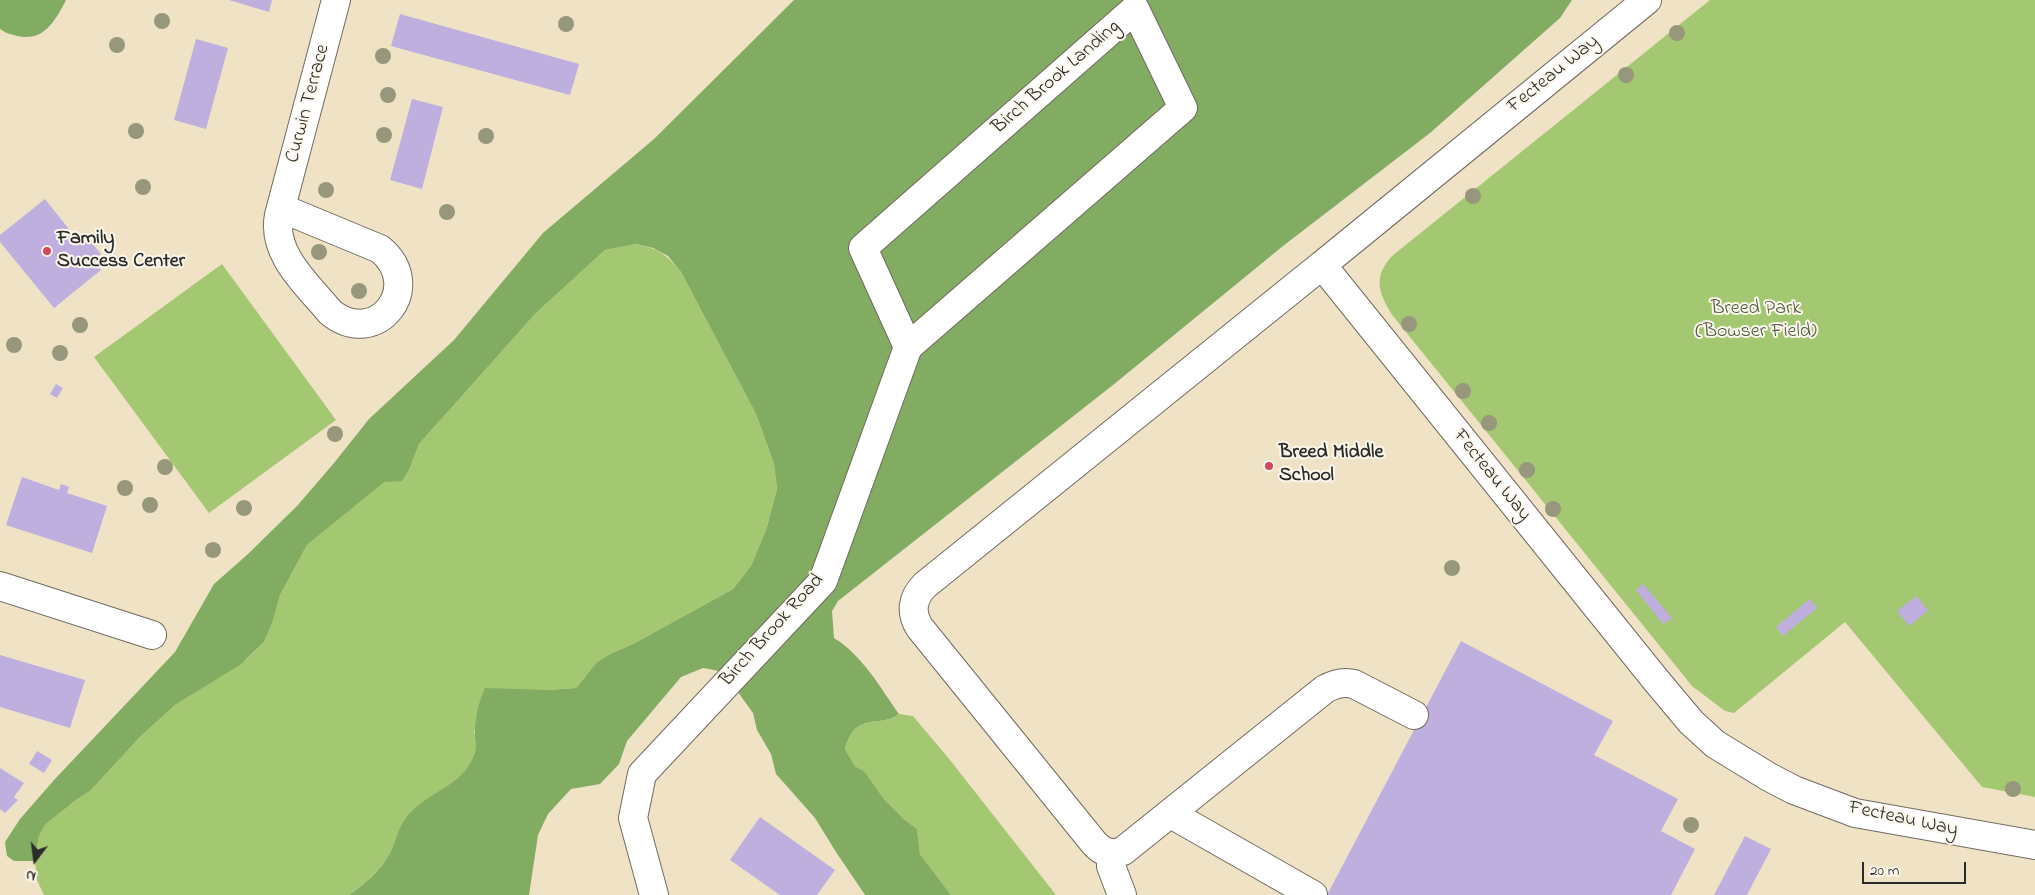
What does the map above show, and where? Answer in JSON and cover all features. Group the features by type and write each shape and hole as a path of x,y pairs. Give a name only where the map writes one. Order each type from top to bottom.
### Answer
{"street":[{"name":"Curwin Terrace","path":"281,208 380,249 387,254 396,269 399,286 395,302 384,315 369,323 360,324 344,322 330,312 289,261 282,249 278,229 281,208 336,0"},
{"name":"Fecteau Way","path":"1647,0 1322,264 1654,679 1691,722 1714,744 1794,790 1855,813 2035,845"},
{"name":"Birch Brook Landing","path":"1136,9 1183,108 908,348 863,248 1136,9"},
{"path":"1322,264 925,584 914,602 915,619 920,628 1094,843 1101,850 1111,853 1123,851 1325,689 1334,684 1344,682 1354,684 1414,715"},
{"name":"Birch Brook Road","path":"654,895 633,818 642,774 823,581 908,348"},
{"path":"0,586 152,634"},
{"path":"1171,814 1313,895"},
{"path":"1111,853 1111,866 1122,895"}],"green space":[{"path":"0,0 66,0 57,16 46,29 40,34 24,37 0,29"},
{"path":"794,0 1572,0 1560,18 1430,133 1283,246 1113,385 838,601 832,611 834,638 862,662 899,714 891,718 861,725 855,729 845,749 855,766 865,772 884,799 917,829 920,854 951,895 865,895 815,818 776,774 771,754 757,730 753,713 735,688 719,671 703,668 681,677 627,741 619,764 600,784 571,789 548,814 538,835 529,895 349,895 367,881 383,864 405,819 413,810 451,783 467,768 476,750 476,718 485,688 547,690 576,688 597,662 733,589 751,566 767,527 777,489 774,464 756,414 681,272 668,256 653,248 636,244 605,250 536,313 419,444 409,470 402,481 384,482 307,545 280,595 273,621 264,642 240,665 175,705 141,736 90,791 45,825 39,836 35,861 14,861 7,856 5,842 20,819 55,779 175,652 214,584 297,506 369,419 454,340 543,233 654,139"},
{"name":"Breed Park (Bowser Field)","path":"1710,0 2035,0 2035,797 1982,787 1845,622 1734,713 1725,711 1692,686 1393,316 1381,293 1380,279 1382,272 1392,256"},
{"path":"636,244 662,253 681,272 756,414 774,464 777,489 767,527 751,566 733,589 597,662 576,688 547,690 474,731 477,746 468,768 405,819 383,864 349,895 44,895 37,880 35,861 39,836 45,825 90,791 141,736 175,705 248,658 264,642 273,621 280,595 307,545 384,481 409,470 419,444 536,313 605,250"},
{"path":"222,264 336,420 209,513 94,357"},
{"path":"899,714 913,716 1056,895 951,895 920,854 917,829 884,799 865,772 855,766 845,749 855,729 861,725 891,718"}],"building":[{"path":"229,0 272,0 269,12"},
{"path":"400,14 579,64 570,95 391,46"},
{"path":"196,39 228,48 206,129 174,120"},
{"path":"412,99 443,107 422,189 390,180"},
{"name":"Family Success Center","path":"45,199 80,243 87,237 101,254 93,260 101,270 54,308 0,242 0,235"},
{"path":"56,384 63,388 57,398 50,394"},
{"path":"22,477 59,490 61,484 69,487 67,493 107,506 92,553 6,525"},
{"path":"1643,584 1672,618 1663,624 1636,590"},
{"path":"1917,596 1928,611 1909,626 1897,611"},
{"path":"1810,599 1817,608 1783,636 1776,627"},
{"path":"1461,641 1613,721 1594,755 1678,799 1661,831 1695,849 1671,895 1327,895"},
{"path":"0,655 85,680 70,728 0,707"},
{"path":"37,751 52,760 44,773 29,764"},
{"path":"0,768 24,783 14,797 18,800 5,813 0,809"},
{"path":"760,817 835,870 817,895 780,895 730,860"},
{"path":"1745,836 1771,849 1747,895 1714,895"}],"place":[{"name":"Family Success Center","path":"47,251"},
{"name":"Breed Middle School","path":"1269,466"}]}
